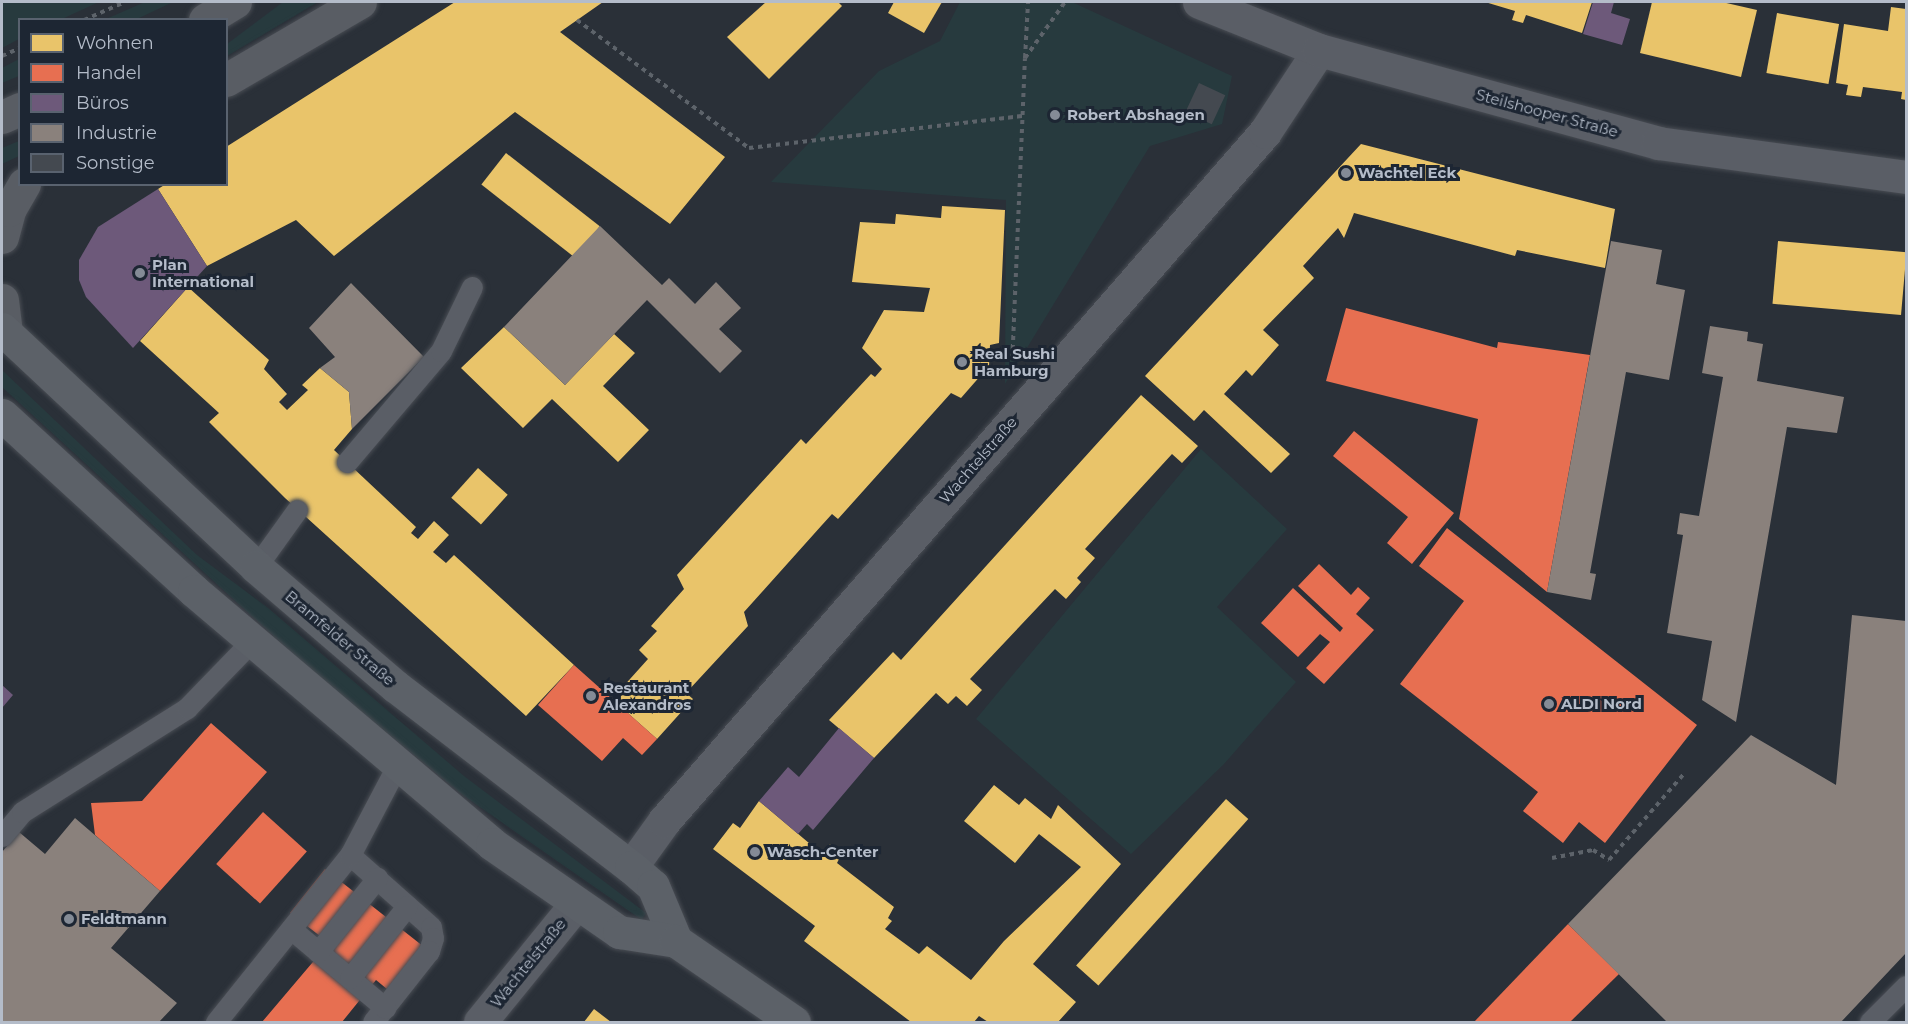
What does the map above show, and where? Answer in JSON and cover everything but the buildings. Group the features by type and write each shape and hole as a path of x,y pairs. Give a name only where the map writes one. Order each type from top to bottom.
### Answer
{"main road":[{"path":"207,18 235,2"},
{"path":"228,79 360,2"},
{"path":"2,117 18,110"},
{"path":"2,186 18,181"},
{"path":"2,237 9,210 23,186"},
{"path":"2,300 4,332"},
{"name":"Bramfelder Straße","path":"4,332 256,567 395,686 653,886 676,941"},
{"path":"2,415 252,641 492,844 619,932 676,941 794,1023"}],"street":[{"name":"Steilshooper Straße","path":"1199,2 1319,50 1658,143 1906,177"},
{"name":"Wachtelstraße","path":"631,867 664,821 1264,132 1319,50"},
{"name":"Wachtelstraße","path":"480,1023 576,904"}],"lane":[{"path":"347,462 441,351 472,288"},
{"path":"256,567 297,510"},
{"path":"2,836 22,812 187,708 252,641"},
{"path":"216,1023 350,855 397,766"},
{"path":"291,929 350,978 379,1015 429,951 433,939 431,927 350,855"},
{"path":"318,952 376,878"},
{"path":"350,978 407,906"},
{"path":"1870,1023 1906,986"}],"path":[{"path":"88,18 124,2"},
{"path":"1011,378 1028,2"},
{"path":"1025,58 1065,2"},
{"path":"577,20 749,148 1022,116"},
{"path":"2,56 18,49"},
{"path":"1552,858 1593,850 1609,860 1683,775"}],"green space":[{"path":"2,2 99,2 64,18 18,18 18,40 2,48"},
{"path":"145,2 173,2 139,18 108,18"},
{"path":"283,2 318,2 228,55 228,43"},
{"path":"960,2 1072,2 1232,76 1222,124 1150,146 1005,384 1006,200 771,182 879,71 940,41"},
{"path":"18,60 18,76 2,83 2,68"},
{"path":"18,141 18,156 2,164 2,148"},
{"path":"2,370 197,555 268,608 464,776 646,913 642,920 464,796 315,674 2,387"},
{"path":"1201,449 1287,529 1217,607 1296,682 1224,764 1131,854 976,719"}],"place":[{"name":"Robert Abshagen","path":"1055,115"},
{"name":"Wachtel Eck","path":"1346,173"},
{"name":"Plan International","path":"140,273"},
{"name":"Real Sushi Hamburg","path":"962,362"},
{"name":"Restaurant Alexandros","path":"591,696"},
{"name":"ALDI Nord","path":"1549,704"},
{"name":"Wasch-Center","path":"755,852"},
{"name":"Feldtmann","path":"69,919"}]}
